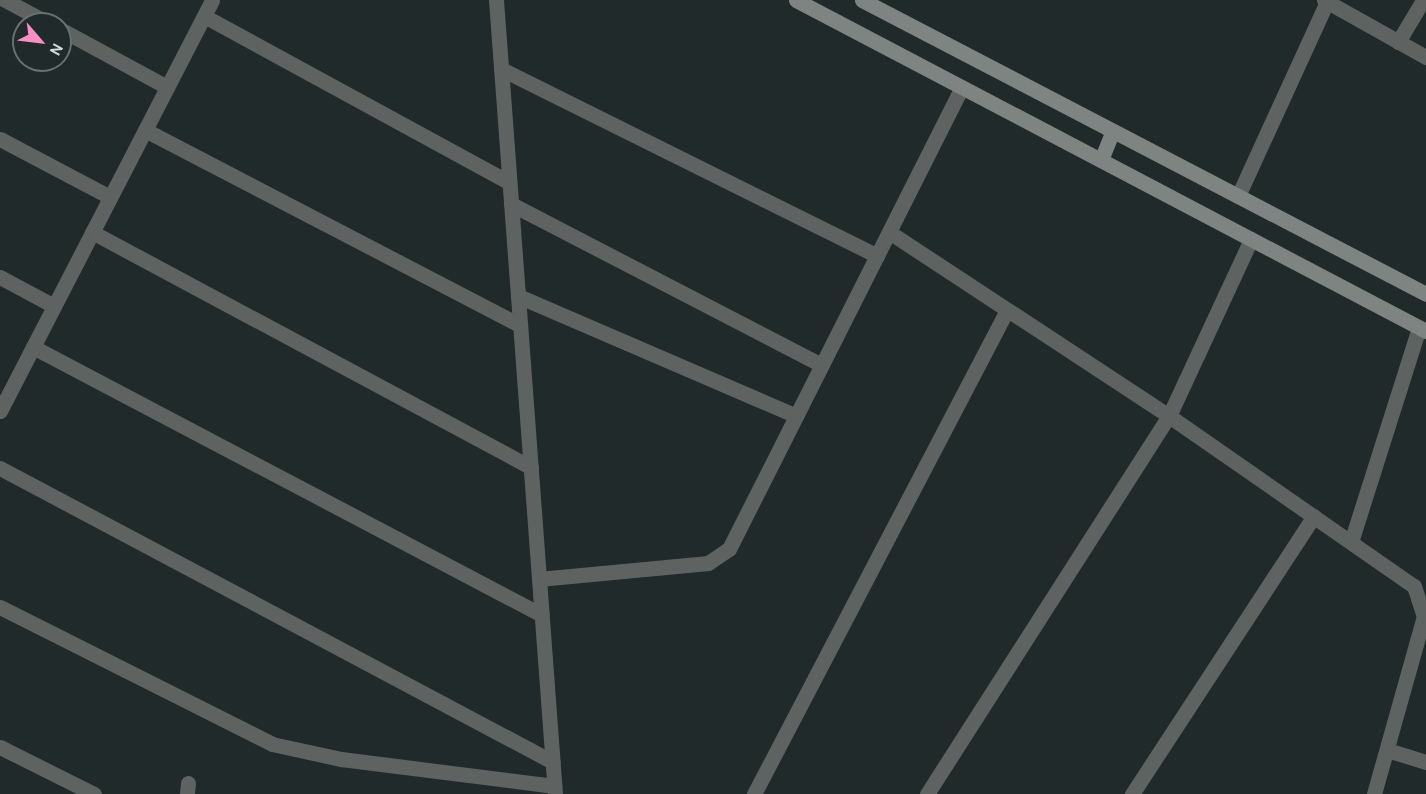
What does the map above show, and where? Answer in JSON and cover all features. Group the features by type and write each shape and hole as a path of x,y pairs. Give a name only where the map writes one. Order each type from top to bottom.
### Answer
{"street":[{"path":"5,0 28,12"},
{"path":"0,411 212,0"},
{"path":"0,607 272,744 341,759 554,790 496,0"},
{"path":"796,0 1423,329 1351,542"},
{"path":"862,0 1426,294"},
{"path":"1398,42 1423,0"},
{"path":"1238,196 1325,1 1426,57"},
{"path":"204,16 509,182"},
{"path":"72,36 167,87"},
{"path":"501,69 877,256"},
{"path":"539,579 708,562 721,558 796,416 962,87"},
{"path":"145,130 520,325"},
{"path":"1101,160 1113,131"},
{"path":"0,139 110,197"},
{"path":"511,204 822,365"},
{"path":"92,232 531,467"},
{"path":"889,232 1169,416 1414,586 1424,616 1374,794"},
{"path":"927,794 1169,416 1251,239"},
{"path":"0,277 54,306"},
{"path":"518,296 796,416"},
{"path":"754,794 1007,310"},
{"path":"33,347 542,615"},
{"path":"0,468 553,762"},
{"path":"1132,794 1314,516"},
{"path":"0,747 94,794"},
{"path":"1387,750 1426,762"}]}
